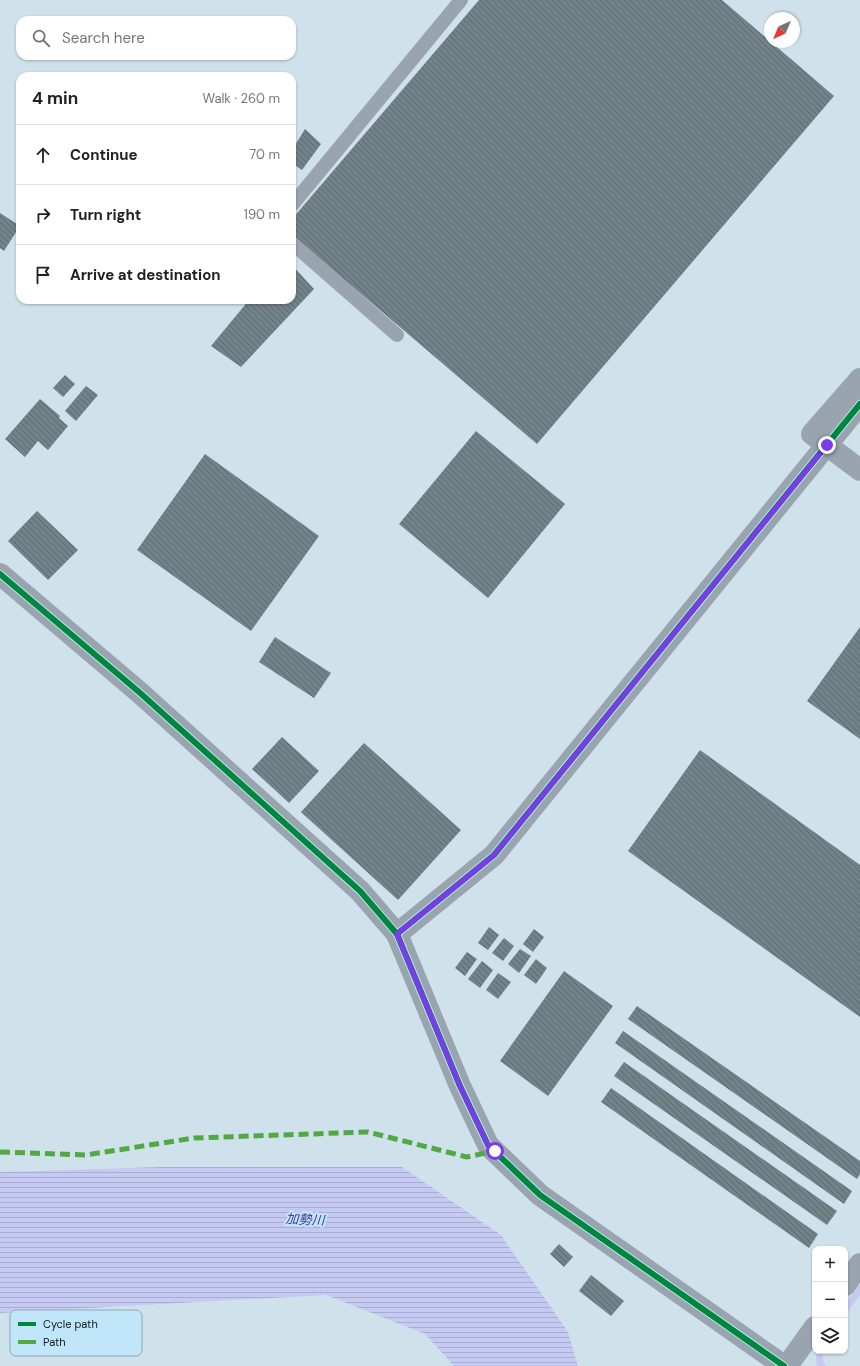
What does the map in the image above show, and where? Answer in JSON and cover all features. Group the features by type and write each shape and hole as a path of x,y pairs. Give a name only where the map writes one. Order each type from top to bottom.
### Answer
{"street":[{"path":"860,380 812,434 860,470"},
{"path":"397,934 494,855 860,404"},
{"path":"0,574 140,692 360,891 397,934 460,1086 488,1145 540,1195 784,1366"},
{"path":"847,1282 860,1264"},
{"path":"787,1366 812,1330"}],"lane":[{"path":"296,200 461,0"},
{"path":"296,247 397,335"}],"water":[{"name":"加勢川","path":"162,1167 402,1167 501,1235 568,1332 578,1366 454,1366 425,1334 326,1295 54,1310 10,1310 10,1312 0,1313 0,1172"}],"building":[{"path":"479,0 722,0 764,36 764,48 778,48 834,96 537,444 296,238 296,214"},
{"path":"305,129 321,144 302,170 296,166 296,144"},
{"path":"0,213 16,223 16,232 4,251 0,248"},
{"path":"296,269 314,289 241,367 211,346 246,304 296,304"},
{"path":"65,375 75,384 63,397 53,388"},
{"path":"86,386 98,395 76,421 65,411"},
{"path":"40,399 60,416 59,418 68,426 48,450 38,441 25,457 5,439"},
{"path":"476,431 565,504 488,598 399,524"},
{"path":"205,454 319,536 251,631 137,550"},
{"path":"37,511 78,550 48,580 8,541"},
{"path":"860,627 860,739 807,701"},
{"path":"275,637 331,673 314,698 259,662"},
{"path":"282,737 319,771 289,803 252,769"},
{"path":"364,743 461,830 398,900 301,812"},
{"path":"700,750 860,865 860,1017 628,851"},
{"path":"489,927 499,935 488,950 478,943"},
{"path":"534,929 544,937 533,952 523,944"},
{"path":"504,938 514,946 503,961 492,953"},
{"path":"520,949 531,956 519,973 508,964"},
{"path":"467,952 477,959 465,976 455,968"},
{"path":"536,959 547,968 536,984 524,975"},
{"path":"482,961 493,970 480,988 468,979"},
{"path":"564,971 613,1006 548,1096 500,1061"},
{"path":"498,973 511,982 498,999 486,990"},
{"path":"637,1006 860,1161 860,1174 857,1179 628,1019"},
{"path":"623,1031 852,1191 844,1204 615,1043"},
{"path":"624,1062 837,1211 827,1225 614,1076"},
{"path":"611,1088 818,1234 809,1248 601,1102"},
{"path":"559,1244 573,1257 564,1267 550,1254"},
{"path":"591,1275 624,1301 611,1316 579,1291"}],"waterway":[{"path":"848,1306 860,1289"},
{"path":"819,1354 820,1364 822,1366"}],"marked path":[{"path":"0,1152 86,1155 194,1138 368,1132 467,1157 495,1151"}],"cycle path":[{"path":"397,934 494,855 860,404"},
{"path":"0,574 139,692 360,891 397,934 460,1086 488,1145 540,1195 784,1366"}],"route":[{"path":"495,1151 488,1145 460,1086 397,934 494,855 827,445"}]}
